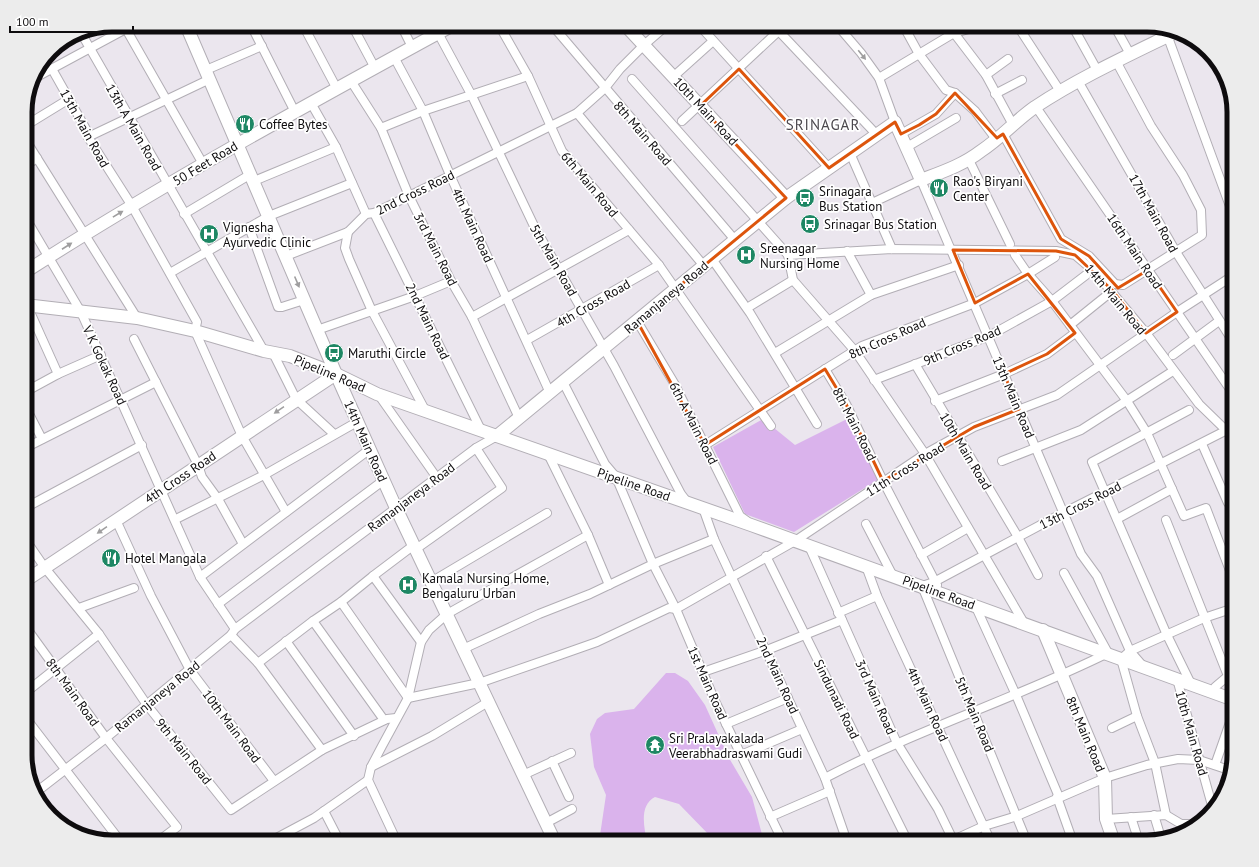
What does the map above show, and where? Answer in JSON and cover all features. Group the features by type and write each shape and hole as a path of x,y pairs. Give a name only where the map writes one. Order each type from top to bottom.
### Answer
{"street":[{"path":"42,75 121,32"},
{"path":"132,32 166,100 203,164"},
{"path":"192,32 208,75 238,143"},
{"path":"255,32 295,112"},
{"path":"307,32 337,89"},
{"path":"356,32 374,68"},
{"path":"404,32 412,48"},
{"name":"50 Feet Road","path":"32,268 85,234 238,143 441,32"},
{"name":"6th Main Road","path":"503,32 528,76 562,151 659,265 771,426"},
{"name":"8th Main Road","path":"558,32 735,240"},
{"name":"10th Main Road","path":"632,32 786,198"},
{"path":"605,88 620,69 659,32"},
{"path":"705,32 829,168 895,122"},
{"path":"682,121 700,106 774,32"},
{"path":"784,32 877,135"},
{"name":"13th Main Road","path":"843,32 861,53 879,78 895,122 953,250 1004,374 1083,558 1097,576 1126,655"},
{"path":"907,32 919,54 946,90 956,93 999,136 1061,239 1089,256 1115,284 1120,286 1148,270 1202,235 1201,210 1116,61"},
{"path":"879,78 958,32"},
{"path":"1021,32 1060,92"},
{"path":"1076,32 1097,70"},
{"path":"1118,32 1130,54"},
{"path":"954,33 986,75 1012,123"},
{"name":"5th Main Road","path":"438,34 472,96 534,226 604,348 681,494 688,503"},
{"path":"872,203 969,160 999,136 1012,123 1036,107 1097,70 1167,35"},
{"path":"1171,36 1227,197"},
{"name":"13th A Main Road","path":"83,37 128,118 206,252 296,399"},
{"path":"673,77 713,41"},
{"path":"88,137 166,100 262,46"},
{"name":"4th Main Road","path":"394,57 423,111 450,175 550,393"},
{"path":"986,75 1008,60"},
{"name":"13th Main Road","path":"52,69 87,131 88,137 132,206 197,322 195,331 242,436 286,512"},
{"path":"381,128 423,111 472,96 528,76"},
{"path":"632,79 757,222 788,255 793,280 855,351 925,454 1024,623"},
{"path":"995,94 1022,80"},
{"name":"3rd Main Road","path":"351,81 381,128 409,196 451,281 472,317 520,418"},
{"name":"17th Main Road","path":"1078,81 1176,252 1227,332"},
{"name":"2nd Cross Road","path":"286,256 348,232 370,213 409,196 578,113 605,88"},
{"path":"901,134 936,114 956,93"},
{"path":"32,122 69,99"},
{"name":"2nd Main Road","path":"311,103 336,147 352,184 370,213 415,296 481,430"},
{"name":"16th Main Road","path":"1036,107 1227,385"},
{"path":"578,113 708,262 746,308 775,353 817,424"},
{"path":"907,147 956,118"},
{"name":"14th Main Road","path":"238,143 357,422 396,508 552,835"},
{"path":"184,214 252,178 336,147"},
{"path":"32,150 137,318"},
{"path":"850,153 892,249"},
{"path":"32,161 37,158"},
{"path":"969,160 1010,244"},
{"name":"Ramanjaneya Road","path":"40,789 147,705 233,632 476,448 497,436 520,418 786,198 829,168"},
{"path":"170,273 269,216 352,184"},
{"path":"249,227 278,307 304,300"},
{"name":"V K Gokak Road","path":"32,229 81,312 176,519 200,577 218,604 233,632 258,663 322,750"},
{"path":"472,317 629,230"},
{"path":"348,232 345,248 372,311 425,410"},
{"name":"14th Main Road","path":"788,255 892,249 1056,251 1075,255 1108,286 1146,333 1202,408 1227,430"},
{"path":"847,251 870,295"},
{"path":"1015,255 1028,274 1052,301 1127,401 1147,433 1184,516 1206,508 1227,563"},
{"name":"8th Cross Road","path":"706,445 825,368 855,351 870,343 975,304 1055,257"},
{"name":"4th Cross Road","path":"527,340 659,265"},
{"path":"775,353 827,319 870,295 959,265"},
{"name":"9th Cross Road","path":"874,380 989,336 1052,301 1086,275"},
{"path":"746,308 793,280"},
{"name":"11th Cross Road","path":"408,698 479,683 597,642 669,608 676,609 766,556 795,541 925,454 974,427 1057,395 1146,333 1227,280"},
{"path":"317,330 415,296 451,281"},
{"path":"1070,326 1106,296"},
{"name":"Pipeline Road","path":"32,305 137,318 195,331 268,352 290,356 336,374 377,394 616,477 1108,654 1126,655 1143,667 1227,697"},
{"path":"32,317 58,374"},
{"path":"1173,355 1219,320"},
{"name":"6th A Main Road","path":"637,321 650,339 706,445 740,516 750,525"},
{"path":"935,401 1004,374 1046,354 1075,333"},
{"path":"134,339 198,465 202,477 218,499 243,544"},
{"path":"32,388 58,374 101,355"},
{"name":"10th Main Road","path":"915,364 935,401 1018,537 1038,576"},
{"name":"8th Main Road","path":"825,368 846,404 883,481"},
{"path":"1002,461 1081,430 1173,371"},
{"name":"4th Cross Road","path":"32,576 296,399 336,374"},
{"path":"32,444 156,382"},
{"path":"563,382 605,464 616,477 653,564 676,609"},
{"path":"377,394 437,478"},
{"path":"296,399 334,434"},
{"path":"1189,410 1092,462 1167,636 1191,684"},
{"path":"32,420 42,439"},
{"path":"176,519 264,475 357,422"},
{"name":"13th Cross Road","path":"922,586 934,582 1064,513 1227,430"},
{"path":"1202,444 1227,501"},
{"path":"32,504 142,445"},
{"path":"258,663 313,621 341,602 373,576 502,488 476,448"},
{"path":"200,577 370,449"},
{"path":"548,454 588,535 609,585"},
{"path":"218,604 384,480"},
{"path":"883,481 934,582 945,595"},
{"path":"1117,519 1172,489"},
{"path":"703,508 714,539 732,577"},
{"path":"431,582 547,513"},
{"name":"10th Main Road","path":"116,520 151,596 190,670 274,781"},
{"path":"1166,520 1227,674"},
{"path":"866,524 893,576"},
{"path":"921,555 968,528"},
{"path":"394,835 368,780 371,767 408,698 421,642 429,630 447,614 588,535"},
{"path":"463,649 609,585 653,564 714,539"},
{"name":"3rd Main Road","path":"809,546 897,743 938,809 949,835"},
{"name":"9th Main Road","path":"32,549 45,568 99,634 147,705 231,810 322,750 354,736 384,720 396,718"},
{"name":"Sindunadi Road","path":"766,556 905,835"},
{"name":"4th Main Road","path":"866,566 877,596 988,835"},
{"path":"825,778 866,756 937,725 1016,695 1108,654 1064,573"},
{"path":"373,576 421,642"},
{"name":"2nd Main Road","path":"732,577 825,778 844,835"},
{"name":"5th Main Road","path":"922,586 1024,835"},
{"path":"79,608 134,588"},
{"path":"702,672 767,650 805,635 877,596"},
{"path":"341,602 408,698"},
{"path":"974,605 1016,695 1058,797 1071,835"},
{"name":"1st Main Road","path":"676,609 702,672 779,835"},
{"path":"1166,815 1155,764 1137,716 1126,655 1204,618 1227,610"},
{"path":"313,621 384,720"},
{"name":"8th Main Road","path":"1044,630 1061,676 1104,778 1106,819 1112,835"},
{"path":"32,688 99,634"},
{"name":"8th Main Road","path":"32,636 106,738 177,827 166,835"},
{"path":"286,642 354,736"},
{"path":"1215,693 1215,687 1227,677"},
{"name":"10th Main Road","path":"1176,679 1211,802"},
{"path":"726,724 788,698"},
{"path":"371,767 432,736 488,702"},
{"path":"1112,728 1137,716"},
{"path":"32,727 115,835"},
{"path":"741,755 802,729"},
{"path":"1215,765 1227,731"},
{"path":"523,775 571,753"},
{"path":"965,835 984,826 1017,816 1104,778 1155,764 1178,759 1200,760 1225,769"},
{"path":"552,761 569,797"},
{"path":"283,835 324,811 368,780"},
{"path":"770,817 830,791"},
{"path":"546,824 572,809"},
{"path":"324,811 336,835"},
{"path":"1106,819 1166,815 1181,824 1187,824"},
{"path":"1154,816 1160,833"},
{"path":"1131,817 1137,835"}],"highlighted area":[{"path":"739,69 829,168 895,122 901,134 919,125 936,114 955,93 997,138 1003,134 1061,239 1089,256 1118,288 1148,270 1177,312 1146,333 1112,290 1075,255 1056,251 953,250 975,303 1028,274 1075,333 1047,354 1004,374 1019,409 974,427 883,481 846,404 825,369 705,445 637,321 786,198 700,106"}],"shaded area":[{"path":"763,419 795,445 847,419 879,479 794,532 745,514 713,447"},
{"name":"Sri Pralayakalada Veerabhadraswami Gudi","path":"666,673 675,673 688,681 705,705 729,758 752,797 762,835 709,835 679,804 655,797 647,805 645,811 644,823 646,835 600,835 606,795 594,767 590,734 597,719 605,713 634,709"}],"place":[{"name":"Coffee Bytes","path":"245,124"},
{"name":"Rao's Biryani Center","path":"939,188"},
{"name":"Srinagara Bus Station","path":"805,198"},
{"name":"Srinagar Bus Station","path":"810,224"},
{"name":"Vignesha Ayurvedic Clinic","path":"209,234"},
{"name":"Sreenagar Nursing Home","path":"746,255"},
{"name":"Maruthi Circle","path":"334,353"},
{"name":"Hotel Mangala","path":"111,558"},
{"name":"Kamala Nursing Home, Bengaluru Urban","path":"408,585"},
{"name":"Sri Pralayakalada Veerabhadraswami Gudi","path":"655,745"}],"district":[{"name":"SRINAGAR","path":"823,125"}]}
